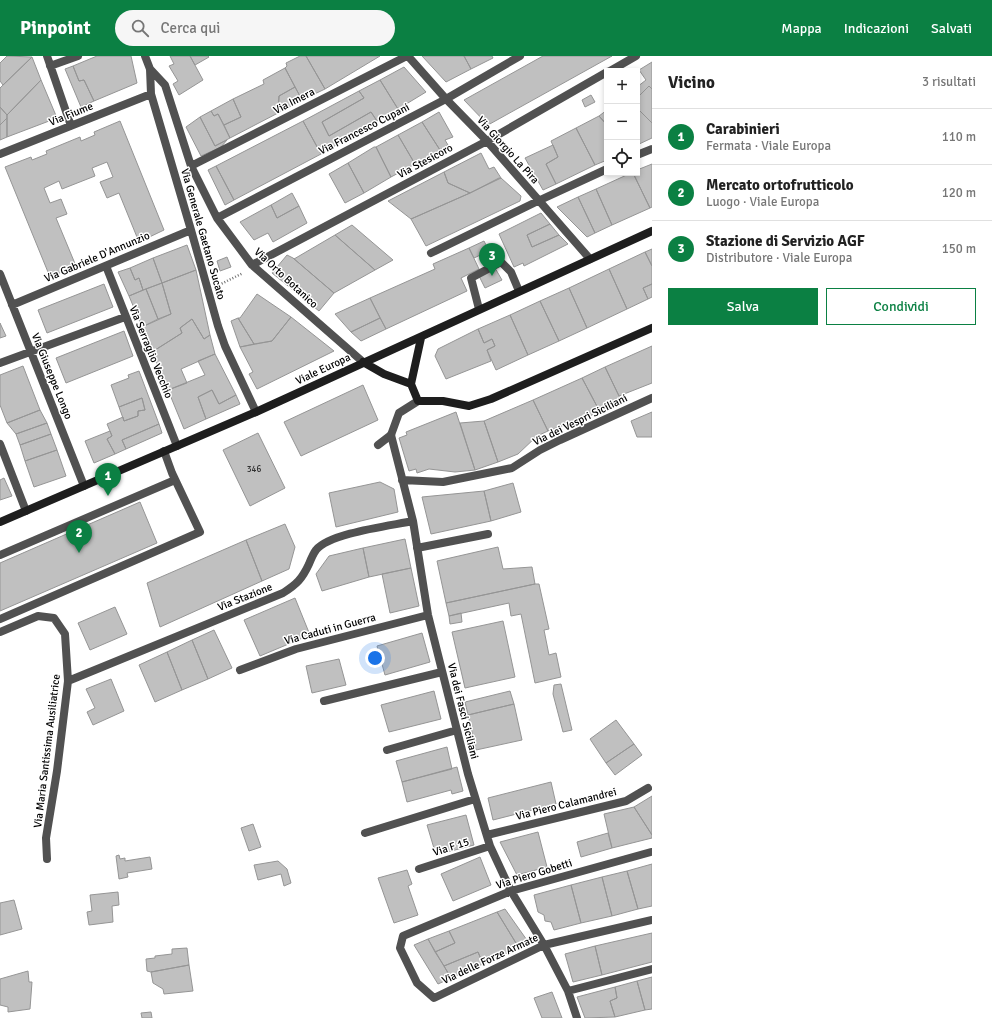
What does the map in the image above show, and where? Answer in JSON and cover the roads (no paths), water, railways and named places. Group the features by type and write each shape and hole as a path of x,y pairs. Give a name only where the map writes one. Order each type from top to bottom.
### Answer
{"main road":[{"name":"Viale Europa","path":"0,522 256,412 363,362 421,338 479,309 652,230"},
{"path":"421,338 412,384 418,401 443,401 469,406 491,399 652,328"},
{"path":"363,362 384,374 412,384"}],"street":[{"path":"47,56 71,126"},
{"path":"50,66 78,56"},
{"name":"Via Generale Gaetano Sucato","path":"145,56 150,69 150,94 220,333 256,412"},
{"name":"Via Giorgio La Pira","path":"408,56 446,99 487,140 538,201 590,259"},
{"name":"Via Imera","path":"191,166 408,56"},
{"name":"Via Francesco Cupani","path":"216,218 446,99 520,56"},
{"path":"615,68 636,56"},
{"name":"Via Orto Botanico","path":"150,69 165,85 191,166 216,218 252,265 363,362"},
{"name":"Via Stesicoro","path":"252,265 487,140 604,74"},
{"name":"Via Fiume","path":"0,154 150,94"},
{"path":"640,155 652,149"},
{"path":"431,253 604,170"},
{"name":"Via Gabriele D'Annunzio","path":"12,305 191,230"},
{"path":"479,309 470,278 501,262 511,272 519,291"},
{"name":"Via Serraglio Vecchio","path":"106,266 177,446"},
{"name":"Via Giuseppe Longo","path":"0,274 84,486"},
{"path":"0,363 125,316"},
{"name":"Via dei Vespri Siciliani","path":"402,480 443,482 512,468 540,450 652,398"},
{"path":"378,445 391,435 399,413 418,401"},
{"name":"Via dei Fasci Siciliani","path":"391,435 413,521 428,615 475,799 490,846 511,891 544,945 568,991 577,1018"},
{"path":"0,444 26,511"},
{"path":"0,619 200,532 175,480 164,451"},
{"path":"0,555 175,480"},
{"name":"Via Stazione","path":"68,681 283,593 295,585 303,577 315,551 324,543 338,537 413,521"},
{"path":"417,548 488,534"},
{"name":"Via Caduti in Guerra","path":"240,670 296,648 428,615"},
{"name":"Via Maria Santissima Ausiliatrice","path":"0,632 38,616 54,618 65,634 68,681 57,771 46,838 48,859"},
{"path":"324,701 442,672"},
{"path":"387,750 457,730"},
{"name":"Via Piero Calamandrei","path":"487,835 626,801 648,788"},
{"path":"365,833 475,799"},
{"name":"Via F 15","path":"419,869 490,846"},
{"name":"Via Piero Gobetti","path":"403,936 511,891 651,852"},
{"name":"Via delle Forze Armate","path":"403,936 400,948 417,983 434,998 544,945 652,920"},
{"path":"568,991 652,969"}],"place":[{"name":"Stazione di Servizio AGF","path":"492,276"},
{"name":"Carabinieri","path":"108,496"},
{"name":"Mercato ortofrutticolo","path":"79,553"}]}
